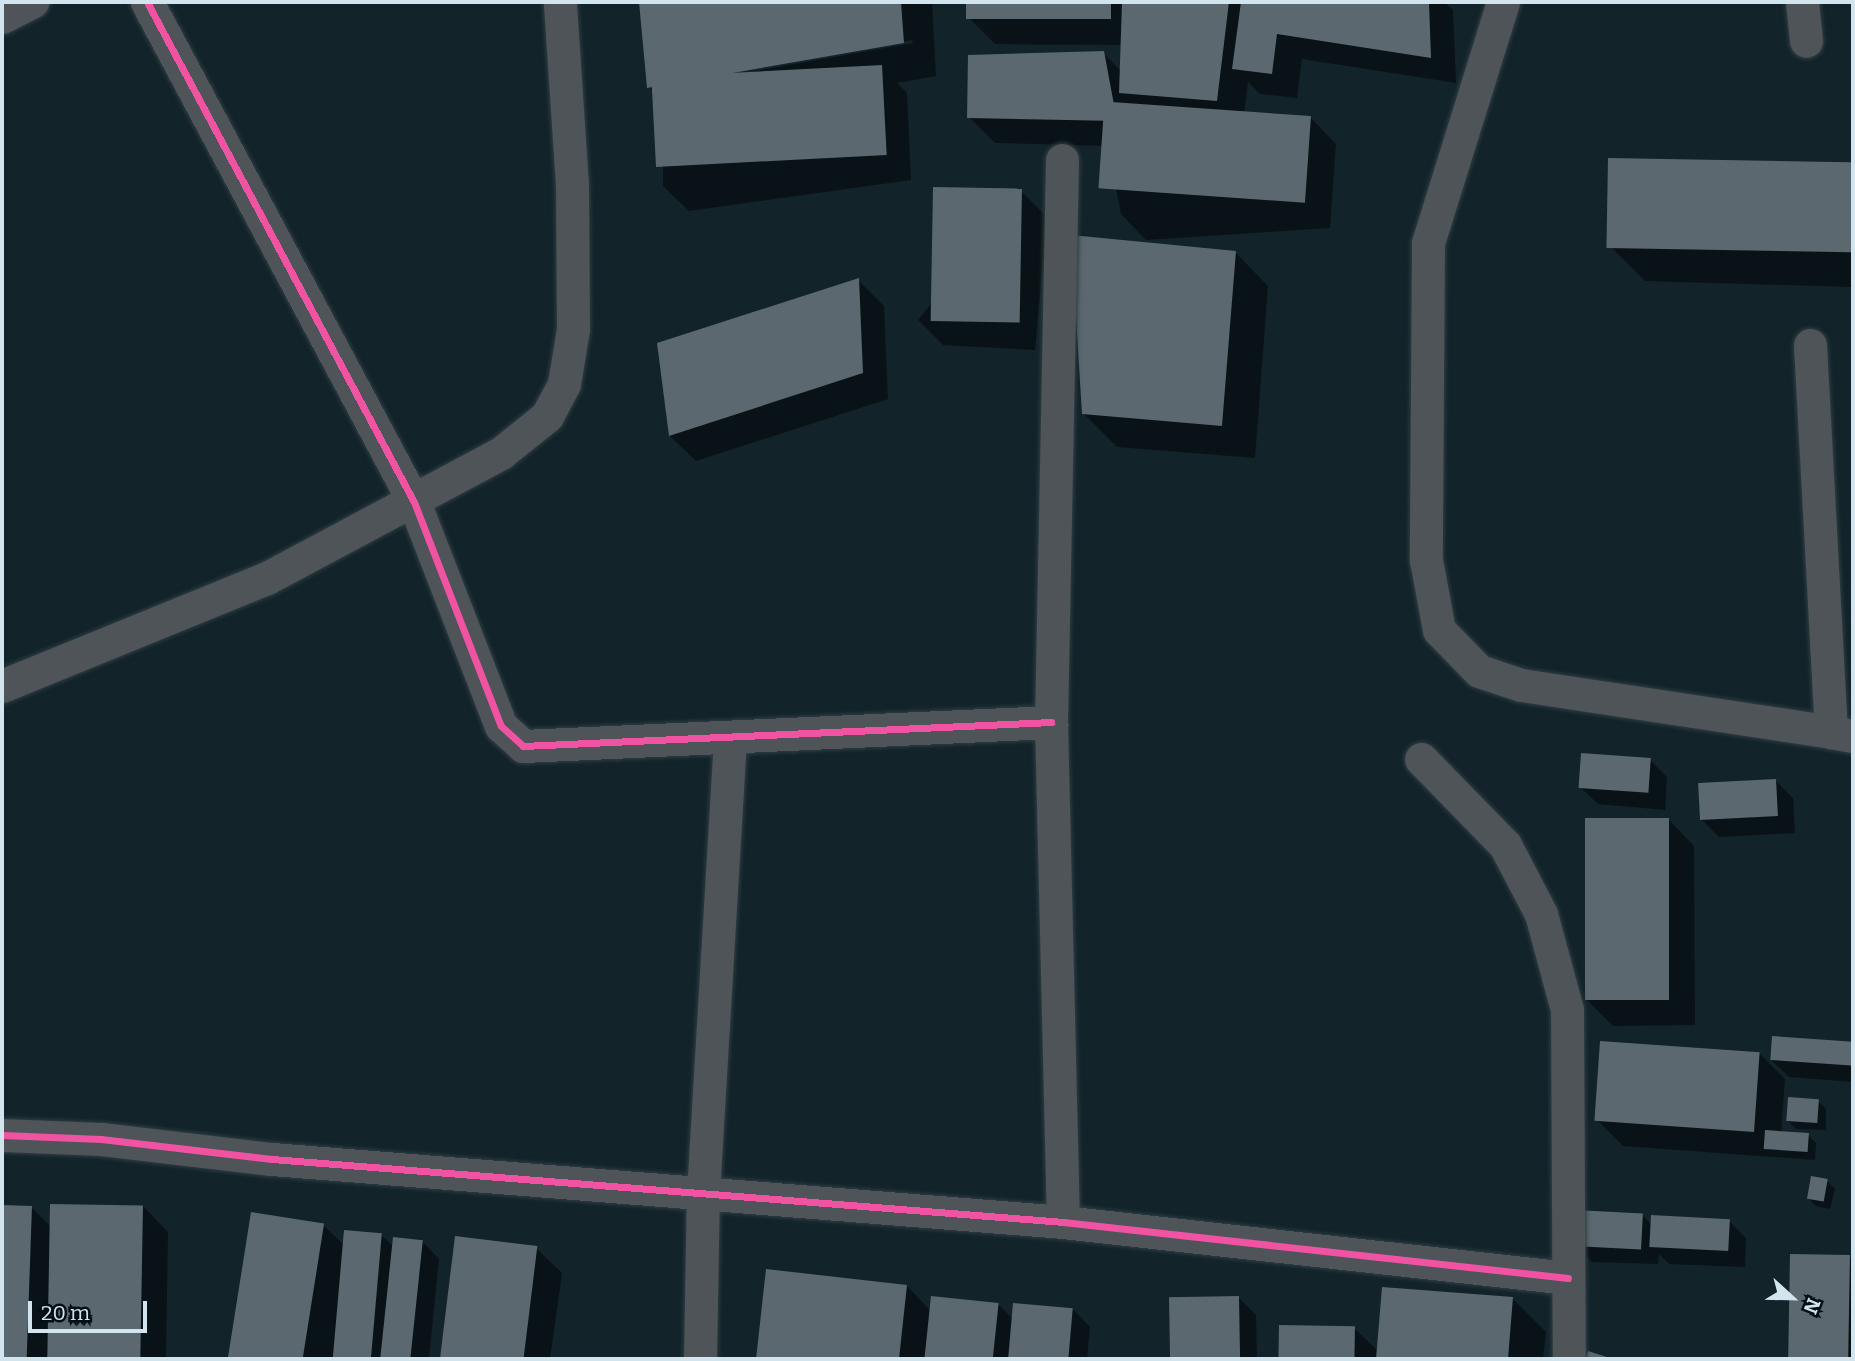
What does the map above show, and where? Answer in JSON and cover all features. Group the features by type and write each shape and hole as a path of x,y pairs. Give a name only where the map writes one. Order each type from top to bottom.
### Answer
{"street":[{"path":"2,17 32,2"},
{"path":"147,2 414,502 501,726 523,746 1051,722"},
{"path":"2,686 267,578 414,502 501,453 547,416 564,384 573,329 573,198 559,2"},
{"path":"1503,2 1428,243 1426,560 1439,630 1479,671 1521,685 1842,734 1810,345"},
{"path":"1802,2 1806,41"},
{"path":"1062,160 1051,722 1063,1222"},
{"path":"700,1359 703,1193 730,738"},
{"path":"1421,759 1505,845 1541,914 1567,1010 1569,1359"},
{"path":"2,1135 100,1139 272,1159 1063,1222 1568,1278"}],"building":[{"path":"639,2 901,2 904,43 647,88"},
{"path":"966,2 1111,2 1111,19 966,19"},
{"path":"1122,2 1229,2 1217,101 1119,93"},
{"path":"1241,2 1429,2 1431,58 1277,34 1272,74 1232,69"},
{"path":"1104,51 1117,121 967,118 968,55"},
{"path":"882,65 887,155 656,167 651,77"},
{"path":"1105,102 1311,116 1305,203 1098,188"},
{"path":"1608,158 1853,162 1851,252 1606,248"},
{"path":"933,187 1022,189 1020,323 931,321"},
{"path":"1071,235 1236,251 1222,426 1082,414"},
{"path":"859,278 863,373 669,436 657,343"},
{"path":"1581,753 1651,758 1648,793 1579,788"},
{"path":"1776,779 1778,816 1700,820 1698,783"},
{"path":"1585,818 1669,818 1669,1000 1585,1000"},
{"path":"1772,1036 1853,1042 1851,1066 1770,1060"},
{"path":"1600,1041 1760,1052 1754,1132 1594,1121"},
{"path":"1788,1097 1819,1099 1817,1123 1786,1121"},
{"path":"1765,1130 1809,1133 1808,1152 1764,1149"},
{"path":"1811,1176 1828,1179 1824,1202 1807,1199"},
{"path":"50,1204 143,1206 140,1359 47,1359"},
{"path":"2,1205 32,1206 27,1359 2,1359"},
{"path":"1575,1210 1643,1214 1641,1250 1573,1246"},
{"path":"251,1212 324,1224 303,1359 228,1359"},
{"path":"1651,1215 1730,1219 1728,1251 1649,1247"},
{"path":"344,1230 382,1233 371,1359 333,1359"},
{"path":"455,1236 537,1246 524,1359 440,1359"},
{"path":"393,1237 423,1240 410,1359 380,1359"},
{"path":"1790,1254 1850,1255 1848,1359 1788,1359"},
{"path":"766,1269 907,1285 899,1359 756,1359"},
{"path":"1382,1287 1513,1297 1508,1359 1376,1359"},
{"path":"931,1296 999,1303 993,1359 924,1359"},
{"path":"1239,1296 1240,1359 1170,1359 1169,1297"},
{"path":"1013,1303 1073,1308 1068,1359 1008,1359"},
{"path":"1279,1325 1355,1326 1354,1359 1278,1359"},
{"path":"1588,1351 1613,1359 1585,1359"}],"cycle path":[{"path":"147,2 414,502 501,726 523,746 1051,722"},
{"path":"2,1135 101,1139 272,1159 1063,1222 1568,1278"}]}
